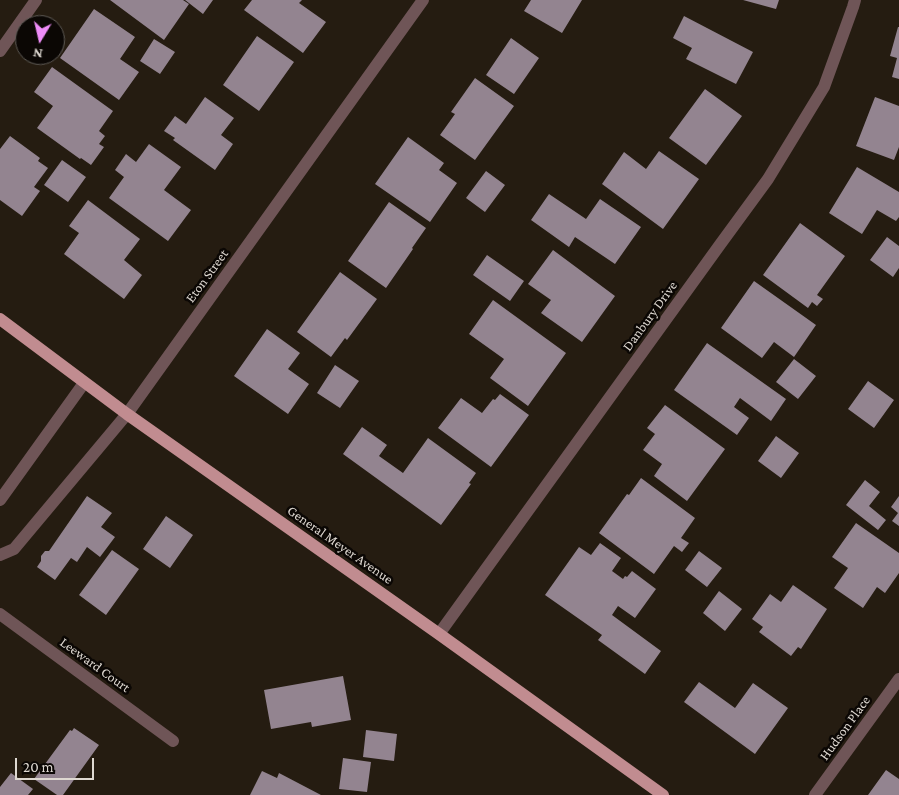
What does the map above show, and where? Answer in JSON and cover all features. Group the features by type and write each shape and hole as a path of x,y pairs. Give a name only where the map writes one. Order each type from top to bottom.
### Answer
{"main road":[{"name":"General Meyer Avenue","path":"0,319 127,414 663,795"}],"street":[{"path":"2,43 36,0"},
{"name":"Eton Street","path":"0,555 14,549 127,414 423,0"},
{"name":"Danbury Drive","path":"439,634 768,179 824,87 855,0"},
{"path":"0,500 84,383"},
{"name":"Leeward Court","path":"0,614 173,741"},
{"name":"Hudson Place","path":"815,795 899,680"}],"building":[{"path":"110,0 183,0 189,4 164,40"},
{"path":"185,0 213,0 203,14"},
{"path":"252,0 302,0 299,3 326,22 303,53 244,10"},
{"path":"531,0 582,0 562,33 524,11"},
{"path":"743,0 779,0 776,9"},
{"path":"94,9 135,37 120,59 139,72 119,100 65,62 65,51"},
{"path":"684,16 753,52 736,84 686,59 692,48 673,38"},
{"path":"898,27 899,79 892,77 897,58 890,56"},
{"path":"257,36 294,62 259,111 223,85"},
{"path":"511,38 539,58 514,94 486,75"},
{"path":"154,39 175,52 160,74 140,61"},
{"path":"52,67 113,111 99,131 105,136 99,144 104,147 91,165 37,128 53,106 34,92"},
{"path":"475,78 514,106 475,160 440,135 455,114 451,112"},
{"path":"705,89 742,116 706,165 669,138"},
{"path":"205,97 234,118 221,135 233,144 215,170 173,140 175,138 164,131 175,116 186,124"},
{"path":"875,97 899,106 899,147 894,160 856,146"},
{"path":"10,136 40,158 38,161 48,168 34,187 40,191 22,216 0,200 0,149"},
{"path":"408,137 444,163 439,170 457,183 430,222 375,184"},
{"path":"149,144 181,167 164,190 191,210 168,241 109,198 124,177 115,170 126,154 136,162"},
{"path":"659,151 699,179 663,229 602,184 624,152 646,169"},
{"path":"62,160 86,177 68,202 44,185"},
{"path":"857,167 899,192 899,217 896,221 877,210 862,234 829,213"},
{"path":"486,171 505,185 485,212 466,198"},
{"path":"549,194 586,219 600,199 641,227 615,264 575,237 569,247 531,220"},
{"path":"88,200 140,239 124,260 142,275 124,299 64,254 79,233 69,226"},
{"path":"389,202 426,228 386,288 348,261"},
{"path":"800,223 845,256 817,295 823,299 817,306 812,302 808,308 763,275"},
{"path":"887,237 899,246 899,268 893,277 870,260"},
{"path":"553,250 615,296 582,342 541,313 551,300 528,284"},
{"path":"487,255 524,281 510,301 473,275"},
{"path":"340,272 377,299 347,340 345,338 331,357 297,332"},
{"path":"754,281 816,325 794,357 774,342 762,358 721,328"},
{"path":"493,300 566,353 528,406 490,378 504,359 469,334"},
{"path":"267,329 300,353 288,369 309,384 288,414 234,376"},
{"path":"707,343 786,399 771,421 740,398 734,407 749,418 737,435 674,390"},
{"path":"794,359 816,376 798,399 776,382"},
{"path":"335,365 359,381 340,408 317,393"},
{"path":"868,381 894,400 874,428 848,409"},
{"path":"500,394 529,415 491,467 438,428 461,398 482,413 493,399 495,400"},
{"path":"665,405 725,449 687,501 654,476 662,464 643,450 655,434 647,428"},
{"path":"362,427 387,445 379,456 403,473 428,438 476,473 469,483 471,484 441,525 343,454"},
{"path":"776,436 799,453 781,478 758,461"},
{"path":"641,478 695,518 681,538 689,543 682,552 674,546 654,574 599,533"},
{"path":"865,480 880,492 869,506 886,520 878,530 846,505"},
{"path":"87,496 112,513 101,527 115,537 100,557 87,547 77,562 71,558 55,580 37,567 41,561 41,556 45,551 49,551"},
{"path":"899,496 899,526 892,521 898,513 891,507"},
{"path":"166,516 193,535 170,568 143,549"},
{"path":"856,523 899,553 899,573 885,593 877,587 863,608 834,588 848,568 832,557"},
{"path":"600,543 621,558 612,571 623,579 632,571 656,589 635,618 618,606 612,615 661,651 645,674 598,640 602,635 545,595 579,547 591,555"},
{"path":"112,550 139,569 106,615 79,595"},
{"path":"699,551 722,568 707,587 685,570"},
{"path":"793,585 827,609 801,649 798,647 791,656 759,632 763,627 752,619 770,594 781,602"},
{"path":"719,591 742,609 725,631 703,613"},
{"path":"343,676 351,720 312,727 311,722 271,729 264,690"},
{"path":"699,682 735,708 753,683 788,708 755,754 684,702"},
{"path":"74,728 99,745 63,795 57,795 34,779 70,730 72,731"},
{"path":"366,730 397,734 394,761 363,757"},
{"path":"343,758 371,762 367,792 339,789"},
{"path":"886,770 899,779 899,795 868,795"},
{"path":"262,771 277,778 279,773 321,795 250,795"},
{"path":"11,773 33,789 28,795 0,795 0,787"}]}
